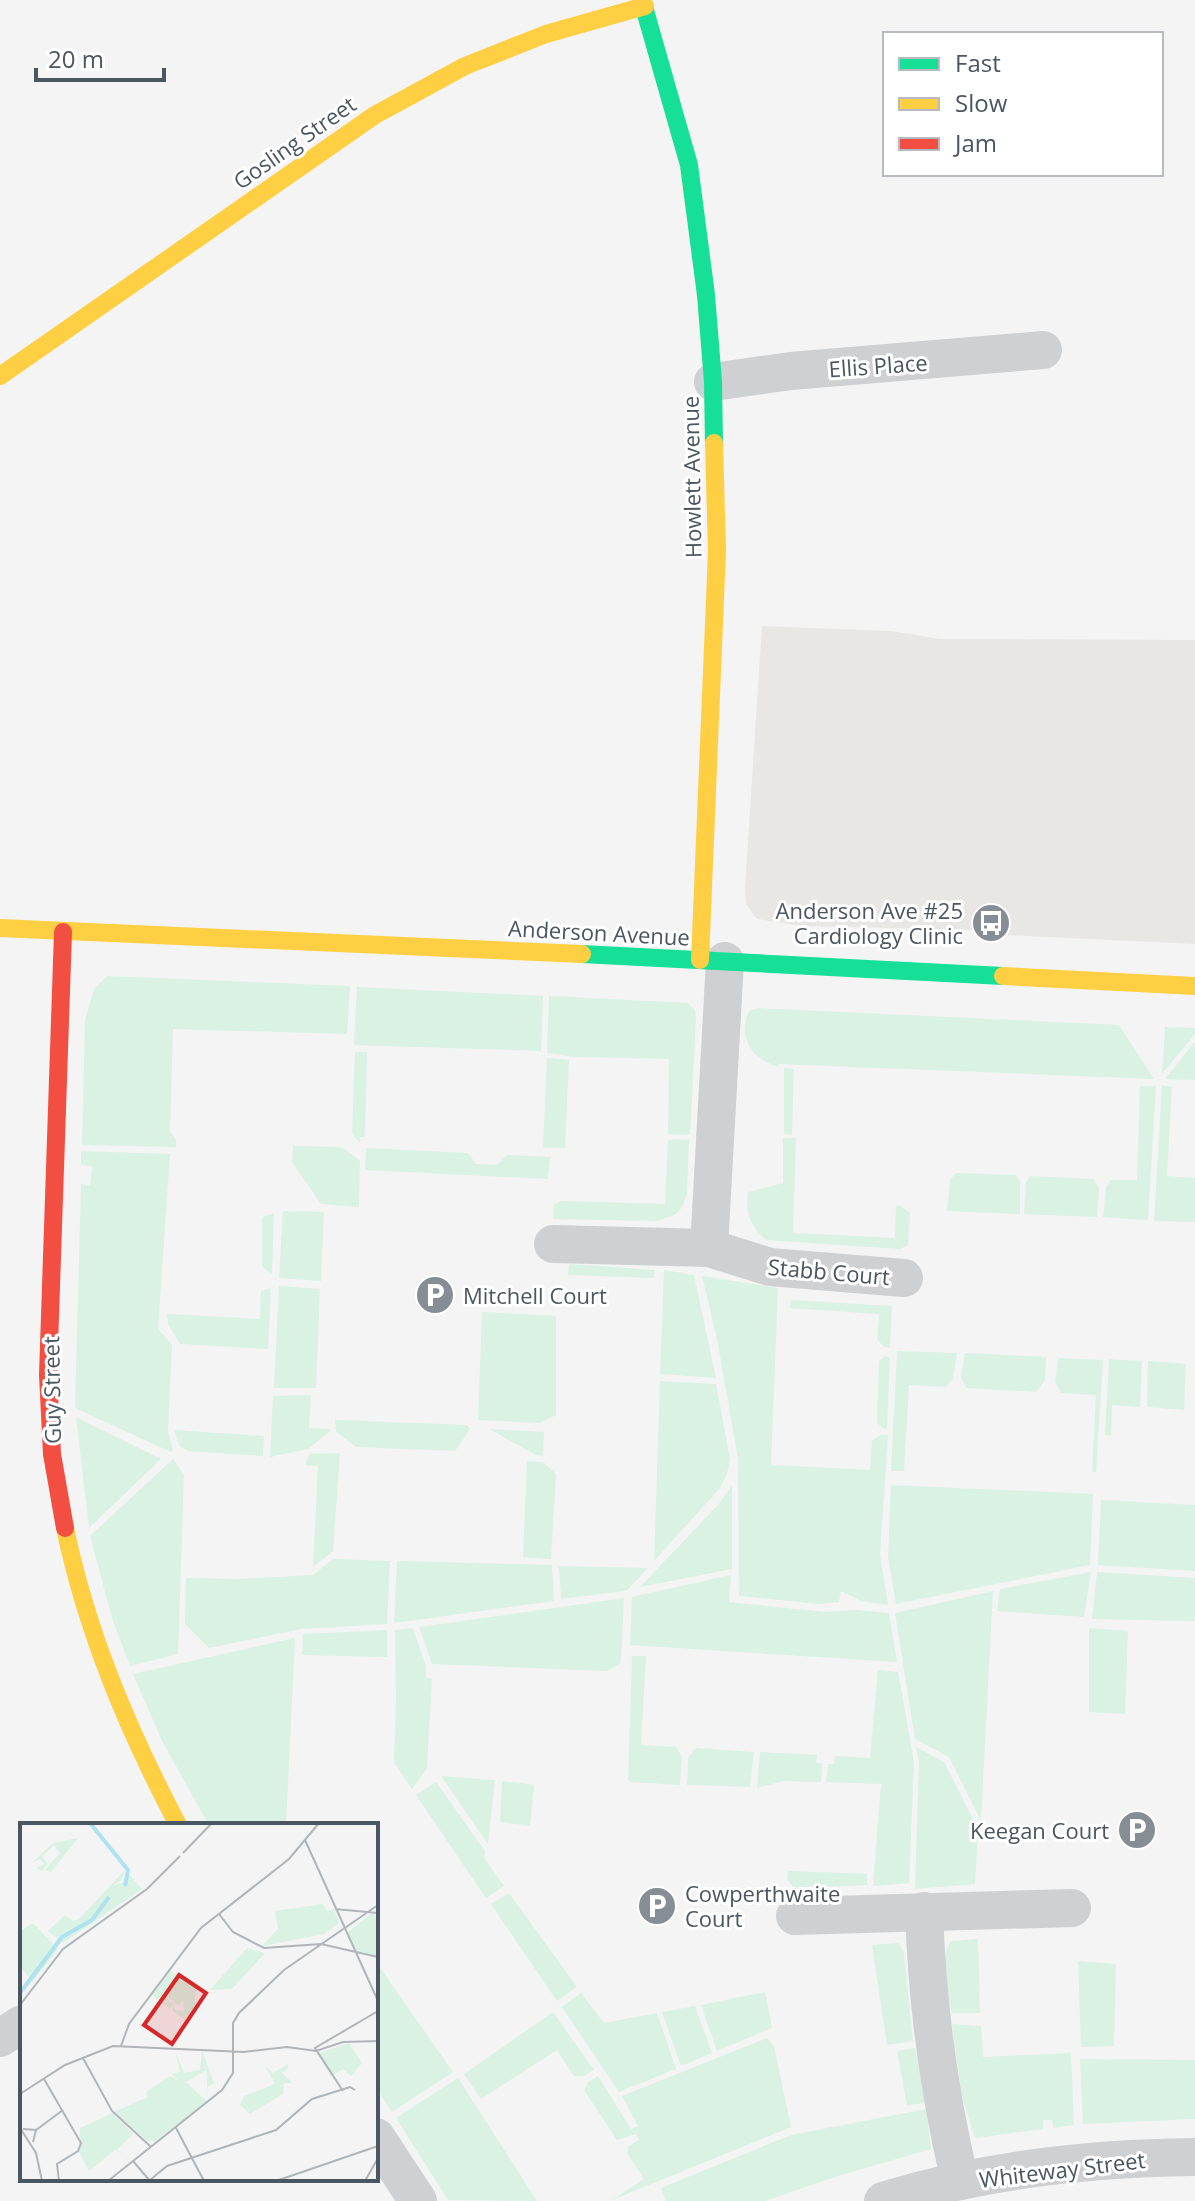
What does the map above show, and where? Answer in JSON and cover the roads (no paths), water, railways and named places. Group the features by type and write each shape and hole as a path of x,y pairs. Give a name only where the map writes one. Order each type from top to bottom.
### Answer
{"street":[{"name":"Gosling Street","path":"0,376 375,115 465,66 546,34 644,3"},
{"name":"Howlett Avenue","path":"644,3 689,165 706,295 713,382 717,551 713,961"},
{"name":"Ellis Place","path":"713,382 791,371 1043,350"},
{"name":"Anderson Avenue","path":"0,928 1195,986"},
{"name":"Guy Street","path":"63,932 48,1374 52,1452 63,1526 77,1587 96,1645 127,1725 177,1823"},
{"path":"553,1244 709,1248 713,961"},
{"name":"Stabb Court","path":"709,1248 770,1267 904,1278"},
{"path":"795,1916 1072,1908"},
{"path":"924,1911 932,2019 960,2181"},
{"path":"0,2038 20,2025"},
{"path":"378,2140 418,2201"},
{"name":"Whiteway Street","path":"883,2201 960,2181 1086,2162 1195,2157"}],"place":[{"name":"Anderson Ave #25 Cardiology Clinic","path":"991,923"},
{"name":"Mitchell Court","path":"435,1295"},
{"name":"Keegan Court","path":"1137,1830"},
{"name":"Cowperthwaite Court","path":"657,1906"}]}
